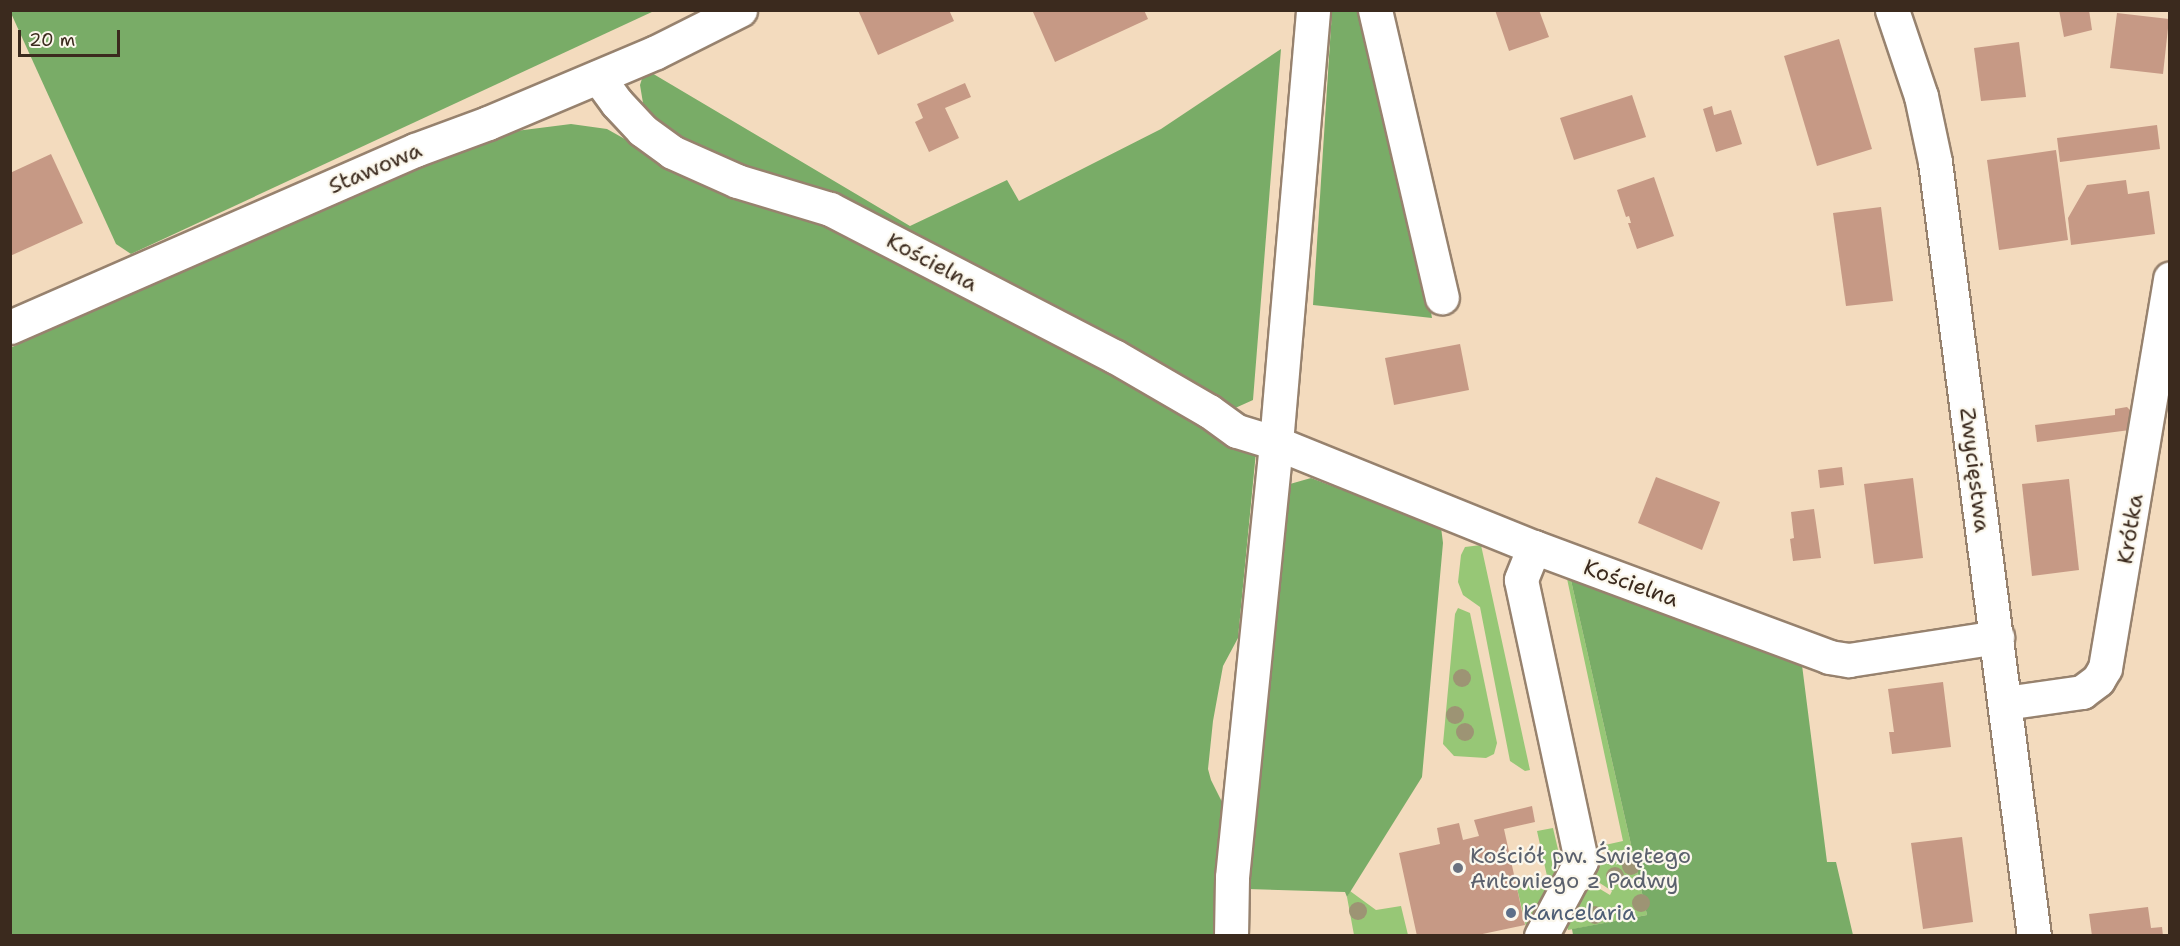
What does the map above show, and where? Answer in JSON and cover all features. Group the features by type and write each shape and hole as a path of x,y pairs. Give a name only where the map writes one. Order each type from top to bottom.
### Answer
{"street":[{"name":"Stawowa","path":"10,327 415,150 656,52 740,10"},
{"path":"1231,936 1232,877 1246,720 1276,443 1313,10"},
{"path":"1375,10 1442,297"},
{"name":"Zwycięstwa","path":"1892,10 1921,96 1935,162 2034,936"},
{"name":"Kościelna","path":"598,76 636,124 672,152 744,184 830,208 1132,366 1209,411 1232,428 1276,443 1534,546 1839,659 1970,643 1997,637"},
{"name":"Krótka","path":"2005,703 2078,694 2098,680 2105,668 2111,648 2169,278"},
{"path":"1534,546 1521,580 1581,861 1541,936"}],"green space":[{"path":"10,11 654,11 131,254 116,244"},
{"path":"1332,11 1364,11 1416,227 1432,318 1313,305"},
{"path":"1281,49 1253,400 1233,409 770,179 675,138 651,118 643,103 640,85 645,69 910,226 1007,180 1019,201 1161,129"},
{"path":"571,124 607,129 639,147 852,231 1256,452 1238,638 1223,666 1213,721 1208,769 1222,802 1215,869 1215,935 11,935 10,348 493,134"},
{"path":"1311,478 1441,527 1443,543 1422,777 1347,897 1345,892 1248,889 1290,484"},
{"path":"1481,545 1530,770 1525,771 1510,761 1480,607 1463,595 1458,582 1461,555 1465,547"},
{"path":"1566,574 1570,576 1647,915 1568,930 1564,915 1585,880 1610,895 1612,891 1586,874 1598,871 1595,859 1607,856 1605,845 1623,841"},
{"path":"1570,576 1802,665 1827,862 1836,862 1853,935 1573,935 1572,929 1647,915"},
{"path":"1458,608 1470,613 1497,743 1494,754 1486,758 1454,756 1443,744 1455,614"},
{"path":"1553,828 1564,875 1527,931 1516,884 1547,876 1537,831"},
{"path":"1350,891 1376,910 1401,906 1408,935 1354,935 1347,897"}],"building":[{"path":"858,10 949,10 954,21 878,55"},
{"path":"1037,10 1144,10 1148,19 1055,62 1033,12"},
{"path":"1495,10 1539,10 1549,37 1509,51"},
{"path":"2059,10 2089,10 2092,30 2064,37"},
{"path":"2117,13 2169,19 2163,74 2110,68"},
{"path":"1839,39 1872,149 1817,166 1784,56"},
{"path":"2019,42 2026,97 1981,101 1974,48"},
{"path":"965,83 971,97 945,108 959,138 929,152 915,122 923,118 917,104"},
{"path":"1632,95 1646,137 1574,160 1560,118"},
{"path":"1712,106 1714,115 1731,110 1742,144 1716,152 1703,109"},
{"path":"2157,125 2160,149 2060,162 2057,138"},
{"path":"2056,150 2068,240 1999,250 1987,160"},
{"path":"51,154 83,223 10,256 10,173"},
{"path":"1654,177 1674,236 1637,249 1628,223 1631,223 1629,216 1626,217 1617,190"},
{"path":"2126,180 2128,194 2149,191 2155,234 2071,245 2068,218 2087,185"},
{"path":"1881,207 1893,301 1846,306 1833,213"},
{"path":"1460,344 1469,390 1394,405 1385,358"},
{"path":"2127,407 2133,413 2130,430 2037,442 2035,425 2115,415 2115,409"},
{"path":"1842,467 1844,485 1820,488 1818,470"},
{"path":"1656,477 1720,502 1702,550 1638,523"},
{"path":"1913,478 1923,558 1874,564 1864,484"},
{"path":"2069,479 2079,570 2032,576 2022,484"},
{"path":"1814,509 1821,558 1793,561 1790,539 1794,538 1791,512"},
{"path":"1943,682 1951,747 1892,754 1889,732 1894,732 1888,689"},
{"name":"Kościół pw. Świętego Antoniego z Padwy","path":"1532,806 1535,822 1504,829 1525,925 1473,936 1417,936 1399,853 1440,844 1437,828 1459,823 1463,840 1479,836 1474,820"},
{"path":"1962,837 1973,922 1923,929 1911,843"},
{"path":"2148,907 2151,928 2162,927 2163,936 2092,936 2089,914"}],"place":[{"name":"Kościół pw. Świętego Antoniego z Padwy","path":"1458,868"},
{"name":"Kancelaria","path":"1511,913"}]}
